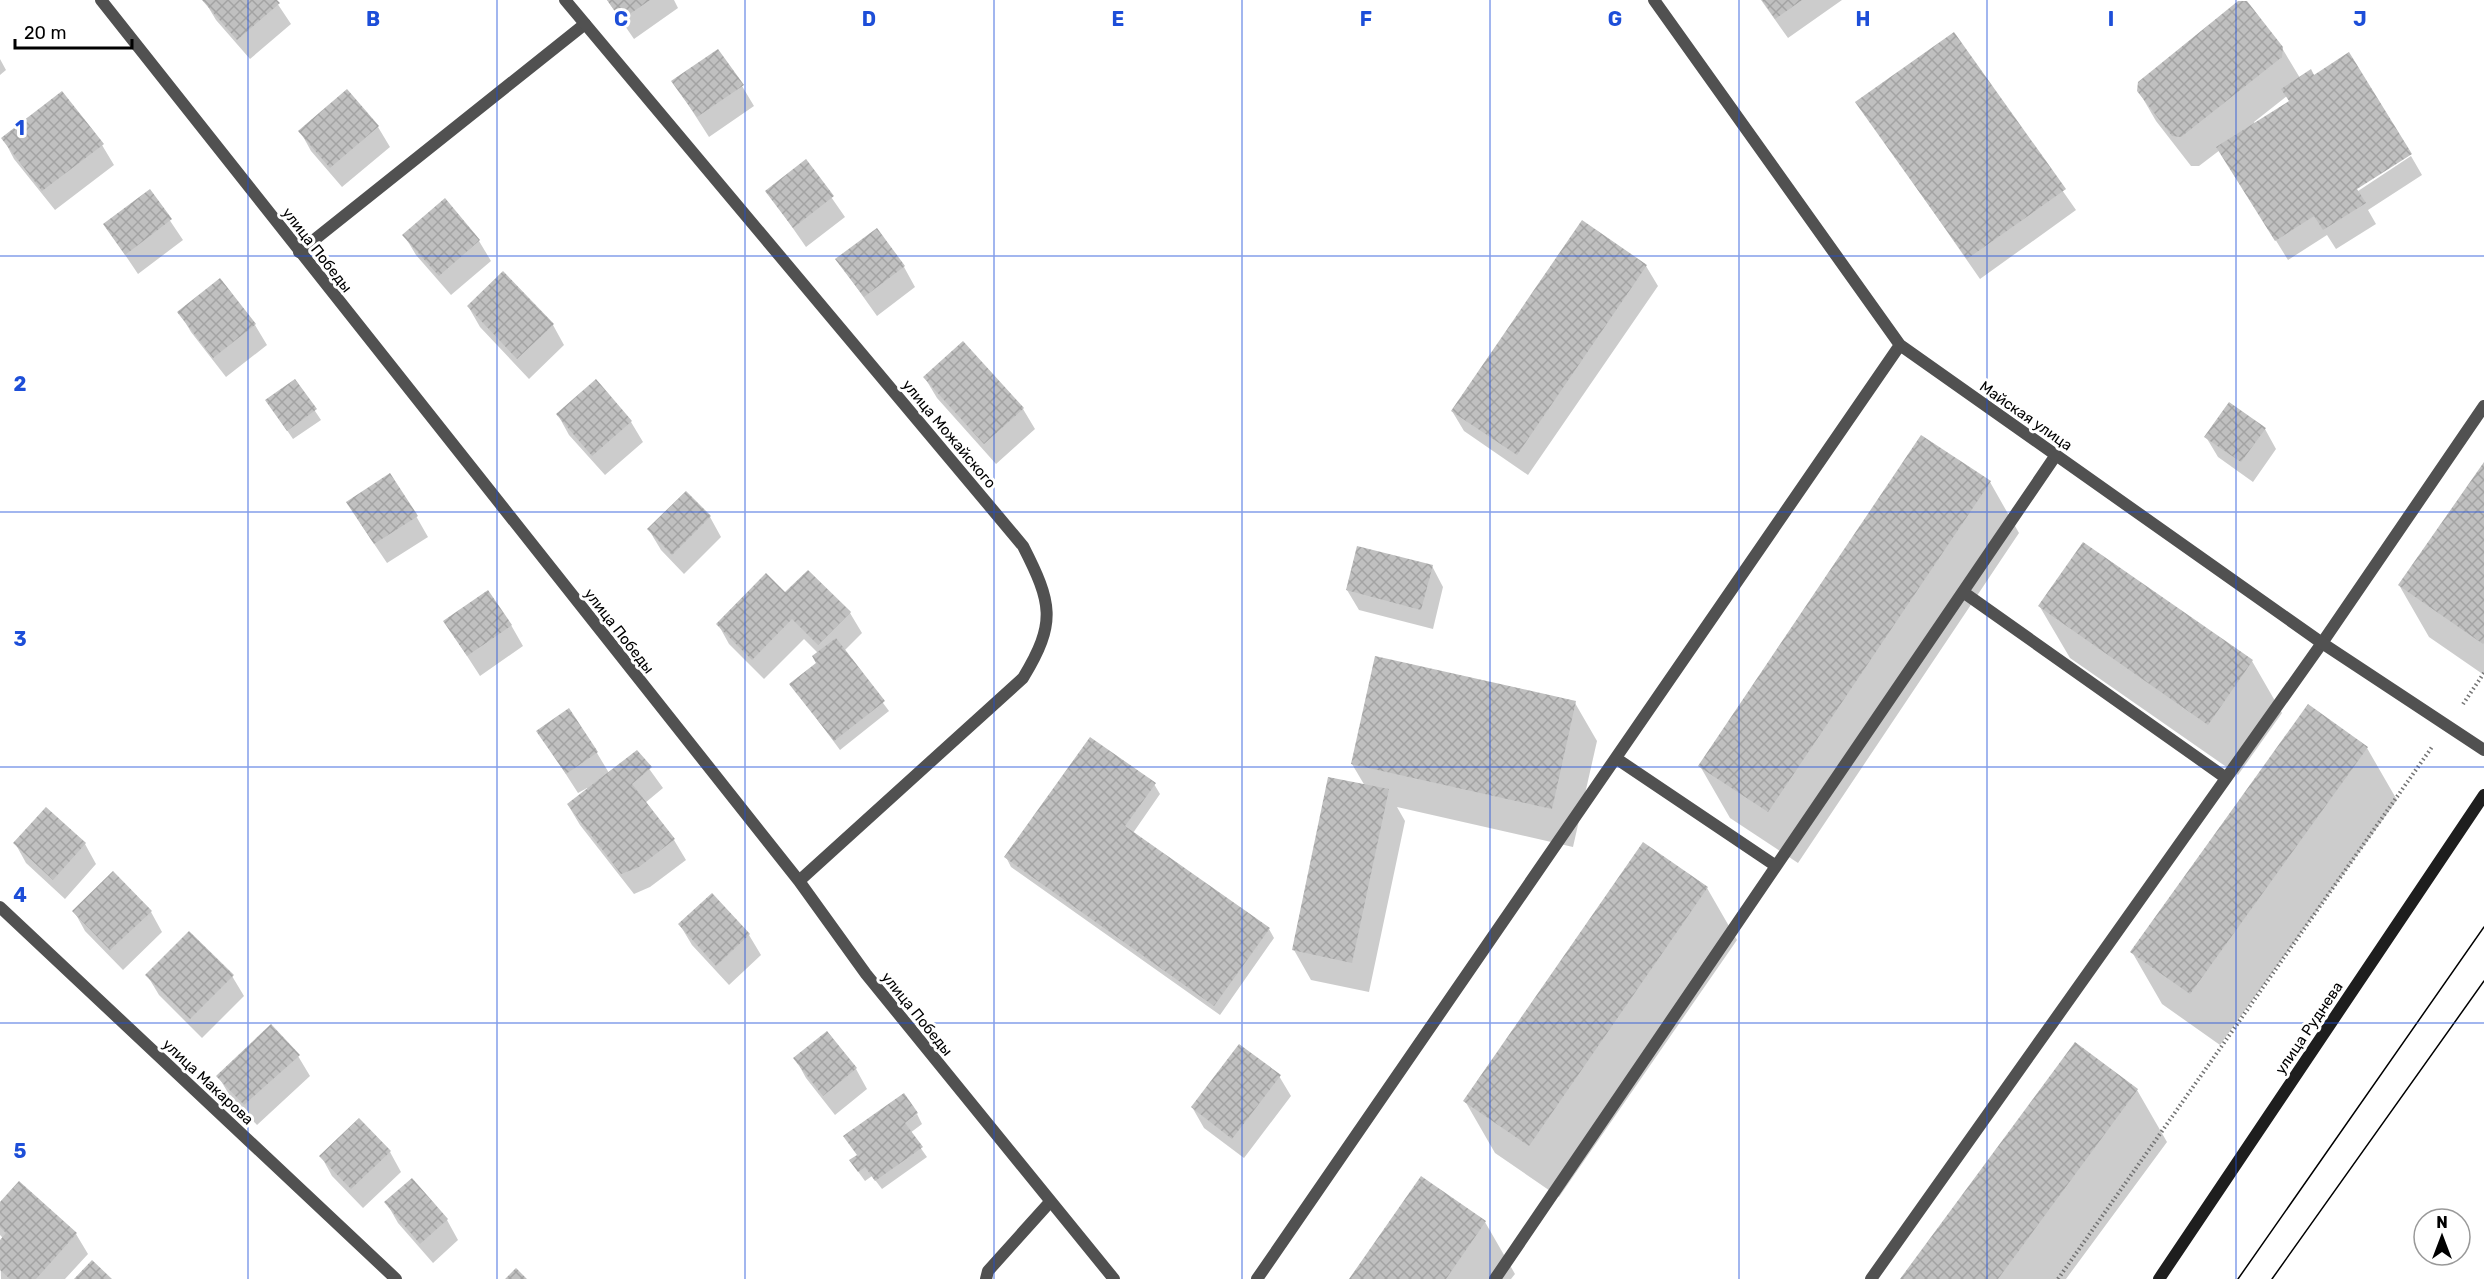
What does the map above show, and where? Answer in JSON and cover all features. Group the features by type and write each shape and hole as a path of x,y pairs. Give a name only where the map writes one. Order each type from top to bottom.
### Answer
{"main road":[{"name":"улица Руднева","path":"2159,1279 2484,795"}],"street":[{"name":"улица Победы","path":"101,0 799,881 866,974 1114,1279"},
{"name":"улица Можайского","path":"565,0 1023,546 1043,586 1048,621 1041,650 1023,678 799,881"},
{"name":"Майская улица","path":"1654,0 1900,345 2322,644 2484,750"},
{"path":"299,252 585,24"},
{"path":"1257,1279 1900,345"},
{"path":"1871,1279 2322,644 2484,406"},
{"path":"1495,1279 2056,455"},
{"path":"1963,592 2226,778"},
{"path":"1617,759 1776,866"},
{"name":"улица Макарова","path":"0,907 396,1279"},
{"path":"986,1279 988,1271 1050,1202"}],"path":[{"path":"2058,1279 2484,673"}],"building":[{"path":"202,0 277,0 280,3 237,40"},
{"path":"607,0 650,0 621,20"},
{"path":"1762,0 1802,0 1775,19"},
{"path":"2238,1 2247,1 2283,47 2282,57 2181,137 2172,136 2137,91 2138,82"},
{"path":"1954,32 2066,189 1967,259 1855,102"},
{"path":"718,49 744,85 697,117 671,81"},
{"path":"2349,52 2412,154 2357,189 2366,203 2323,230 2314,216 2275,241 2216,147 2289,101 2281,89 2311,69 2314,75"},
{"path":"347,89 379,126 330,168 298,131"},
{"path":"62,91 104,144 42,191 1,138"},
{"path":"806,159 834,196 793,228 765,191"},
{"path":"150,189 172,219 125,255 103,224"},
{"path":"445,198 480,240 439,276 402,235"},
{"path":"1582,220 1647,265 1517,455 1451,411"},
{"path":"877,228 905,266 864,297 835,259"},
{"path":"503,271 554,324 517,359 467,306"},
{"path":"220,278 256,324 213,358 177,312"},
{"path":"963,341 1024,408 984,444 923,377"},
{"path":"295,379 317,409 287,431 265,400"},
{"path":"596,379 632,421 592,456 556,414"},
{"path":"2229,402 2266,428 2241,462 2204,437"},
{"path":"1921,435 1991,481 1768,812 1698,766"},
{"path":"2484,462 2484,643 2483,644 2398,585"},
{"path":"390,473 418,516 374,544 346,502"},
{"path":"686,491 711,516 672,555 647,529"},
{"path":"2083,542 2253,660 2208,725 2038,606"},
{"path":"1357,546 1433,565 1421,610 1346,590"},
{"path":"808,570 851,612 818,645 792,619 752,660 716,624 766,573 785,592"},
{"path":"488,590 512,625 467,656 443,621"},
{"path":"836,638 885,701 834,741 789,684 816,663 812,656"},
{"path":"1375,656 1576,701 1552,809 1351,764"},
{"path":"2308,704 2368,747 2190,994 2130,952"},
{"path":"569,708 598,752 566,774 536,731"},
{"path":"1090,737 1156,783 1125,826 1270,928 1214,1006 1004,857"},
{"path":"637,750 652,767 632,784 675,839 639,867 621,874 567,804"},
{"path":"1328,777 1389,789 1352,963 1292,950"},
{"path":"46,807 86,843 53,880 13,843"},
{"path":"1643,842 1708,887 1529,1146 1463,1101"},
{"path":"113,871 152,911 110,950 72,911"},
{"path":"712,893 750,934 716,966 678,924"},
{"path":"189,931 234,975 190,1019 145,975"},
{"path":"271,1024 300,1055 244,1105 216,1076"},
{"path":"827,1031 857,1068 823,1096 793,1058"},
{"path":"2075,1042 2138,1089 1998,1279 1900,1279"},
{"path":"1239,1044 1281,1075 1232,1139 1191,1107"},
{"path":"904,1093 918,1113 905,1123 923,1147 875,1181 865,1167 858,1172 849,1160 857,1155 843,1136"},
{"path":"359,1118 391,1151 351,1189 319,1156"},
{"path":"1421,1176 1486,1221 1446,1279 1349,1279"},
{"path":"412,1178 448,1219 420,1244 384,1202"},
{"path":"19,1181 77,1233 36,1279 10,1279 0,1270 0,1240 6,1233 0,1227 0,1202"},
{"path":"92,1260 112,1279 74,1279"},
{"path":"516,1268 527,1279 505,1279"}],"tram line":[{"path":"2238,1279 2484,927"},
{"path":"2272,1279 2484,981"}]}
